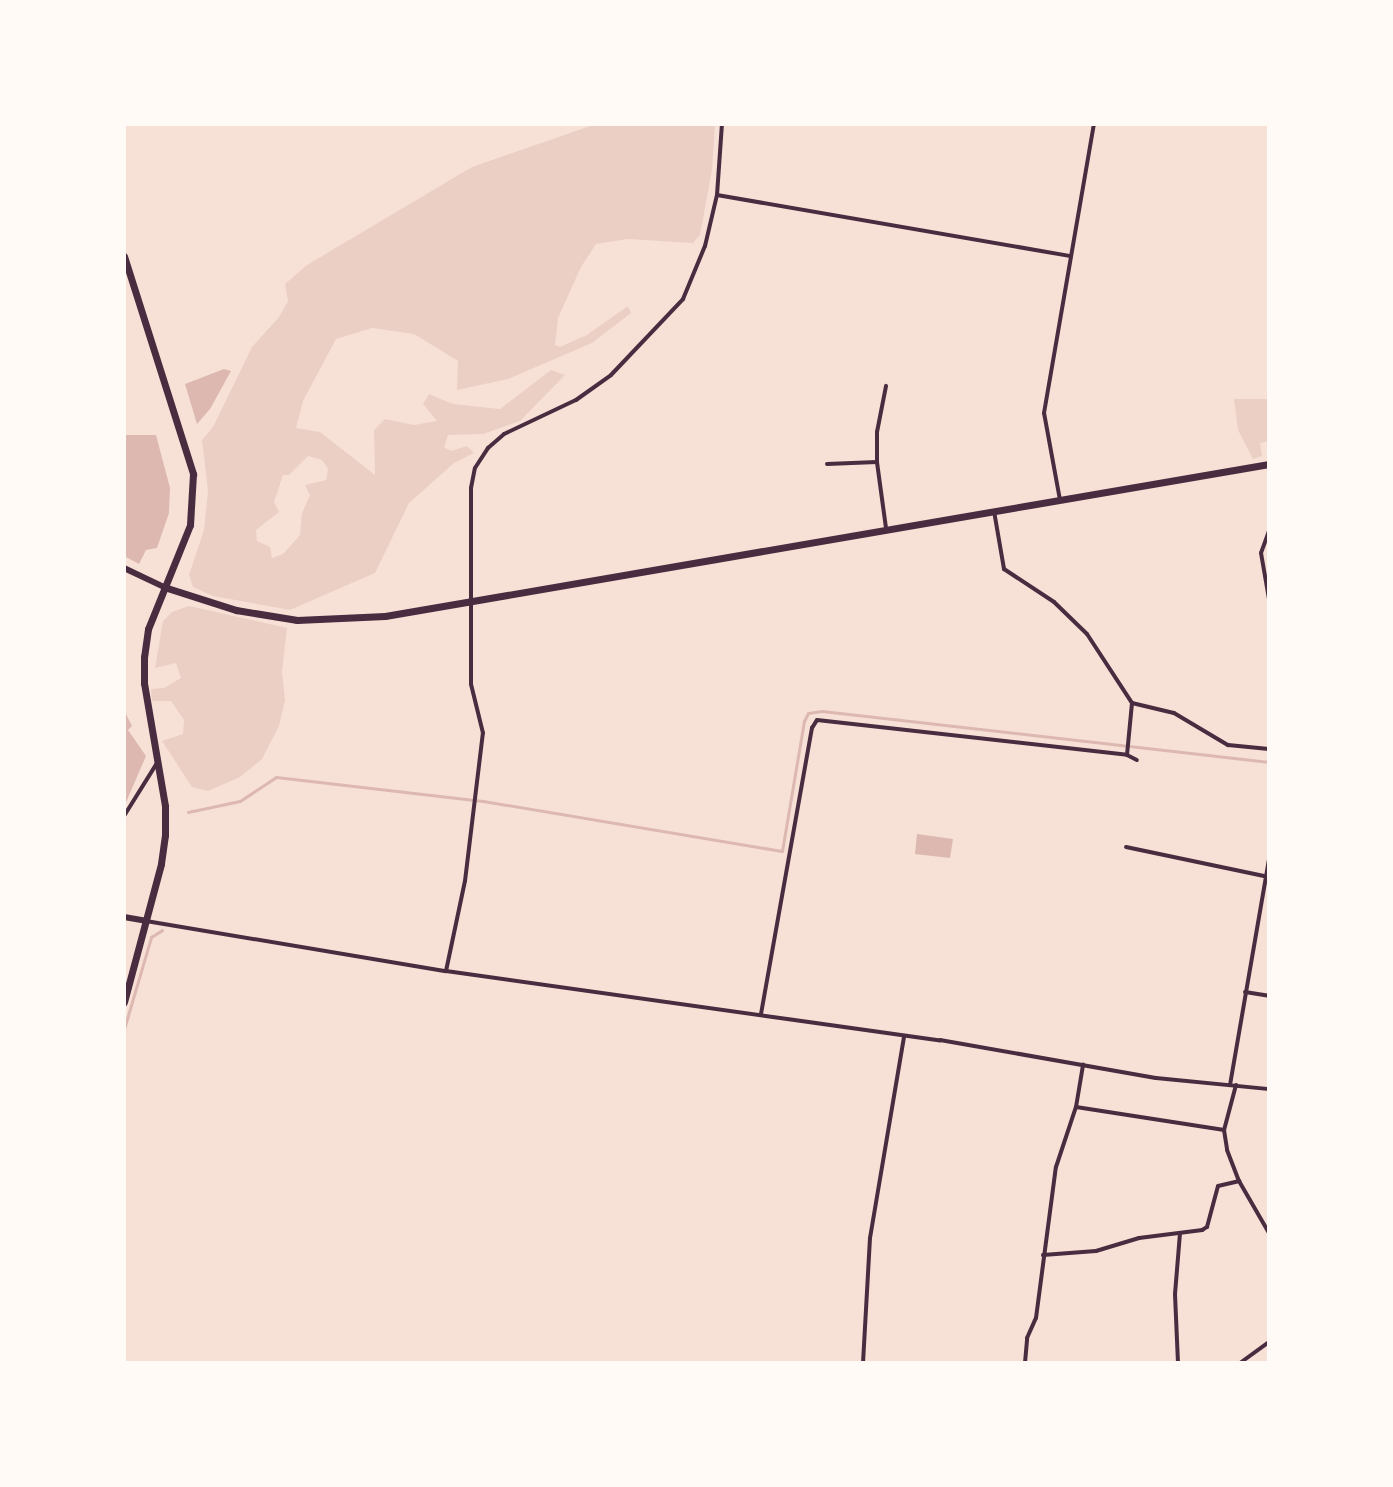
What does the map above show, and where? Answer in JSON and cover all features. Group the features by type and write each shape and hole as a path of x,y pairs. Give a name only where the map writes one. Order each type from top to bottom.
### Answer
{"main road":[{"path":"124,256 193,474 190,525 148,629 144,657 144,683 159,762 165,835 124,1002"},
{"path":"164,587 236,610 297,620 385,616 1269,464"}],"street":[{"path":"446,971 465,881 483,733 472,697 471,488 475,468 488,448 504,434 576,400 611,375 683,299 705,246 717,195 722,124"},
{"path":"1061,500 1044,413 1094,124"},
{"path":"717,195 1071,256"},
{"path":"886,386 877,432 877,462 886,531"},
{"path":"827,464 877,462"},
{"path":"994,511 1004,569 1054,602 1087,634 1132,703 1127,755"},
{"path":"1269,531 1261,553 1269,599"},
{"path":"124,568 164,587"},
{"path":"1132,703 1174,713 1228,745 1269,749"},
{"path":"761,1014 812,728 817,720 1127,755 1137,760"},
{"path":"124,816 151,767 159,762"},
{"path":"1126,847 1265,876"},
{"path":"1269,860 1224,1130 1227,1150 1239,1181 1269,1233"},
{"path":"124,917 446,971 904,1035 1156,1078 1269,1089"},
{"path":"1245,992 1269,996"},
{"path":"863,1363 870,1238 904,1035"},
{"path":"1025,1363 1027,1338 1036,1318 1056,1167 1076,1107 1083,1065"},
{"path":"1076,1107 1224,1130"},
{"path":"1043,1255 1096,1251 1139,1238 1207,1227 1218,1186 1239,1181"},
{"path":"1178,1363 1175,1294 1180,1233"},
{"path":"1240,1363 1269,1342"}],"shaded area":[{"path":"596,124 715,124 712,170 700,235 693,243 628,239 596,244 581,267 558,318 555,345 560,347 587,335 628,306 631,313 592,343 508,379 457,390 458,361 414,334 372,328 336,339 303,401 296,428 320,432 375,475 374,430 385,419 414,425 437,421 423,404 429,394 453,404 500,409 551,370 565,375 520,421 483,434 448,435 444,447 451,451 467,446 474,453 454,463 409,503 375,573 290,610 213,596 193,587 189,575 204,530 208,491 202,440 213,427 252,347 279,317 288,301 285,284 307,265 472,167","holes":["308,456 322,460 328,469 326,480 305,485 310,495 302,513 300,535 283,554 272,558 270,547 257,541 256,530 279,512 274,502 283,475 289,475"]},
{"path":"224,369 231,371 210,409 197,424 185,384"},
{"path":"1234,399 1269,399 1269,441 1260,443 1262,456 1253,459 1238,430"},
{"path":"124,435 156,435 170,488 169,513 157,548 146,550 139,564 124,556"},
{"path":"189,606 287,628 282,672 285,700 279,726 262,759 240,777 208,791 192,787 162,741 183,734 184,720 171,701 152,701 151,689 164,688 181,678 176,663 155,668 163,621 172,612"},
{"path":"124,710 132,726 128,730 146,756 124,807"},
{"path":"917,834 953,839 950,858 915,854"}],"waterway":[{"path":"188,812 240,801 276,777 483,801 782,851 804,721 808,713 822,711 1269,762"},
{"path":"124,1029 151,937 162,930"}]}
